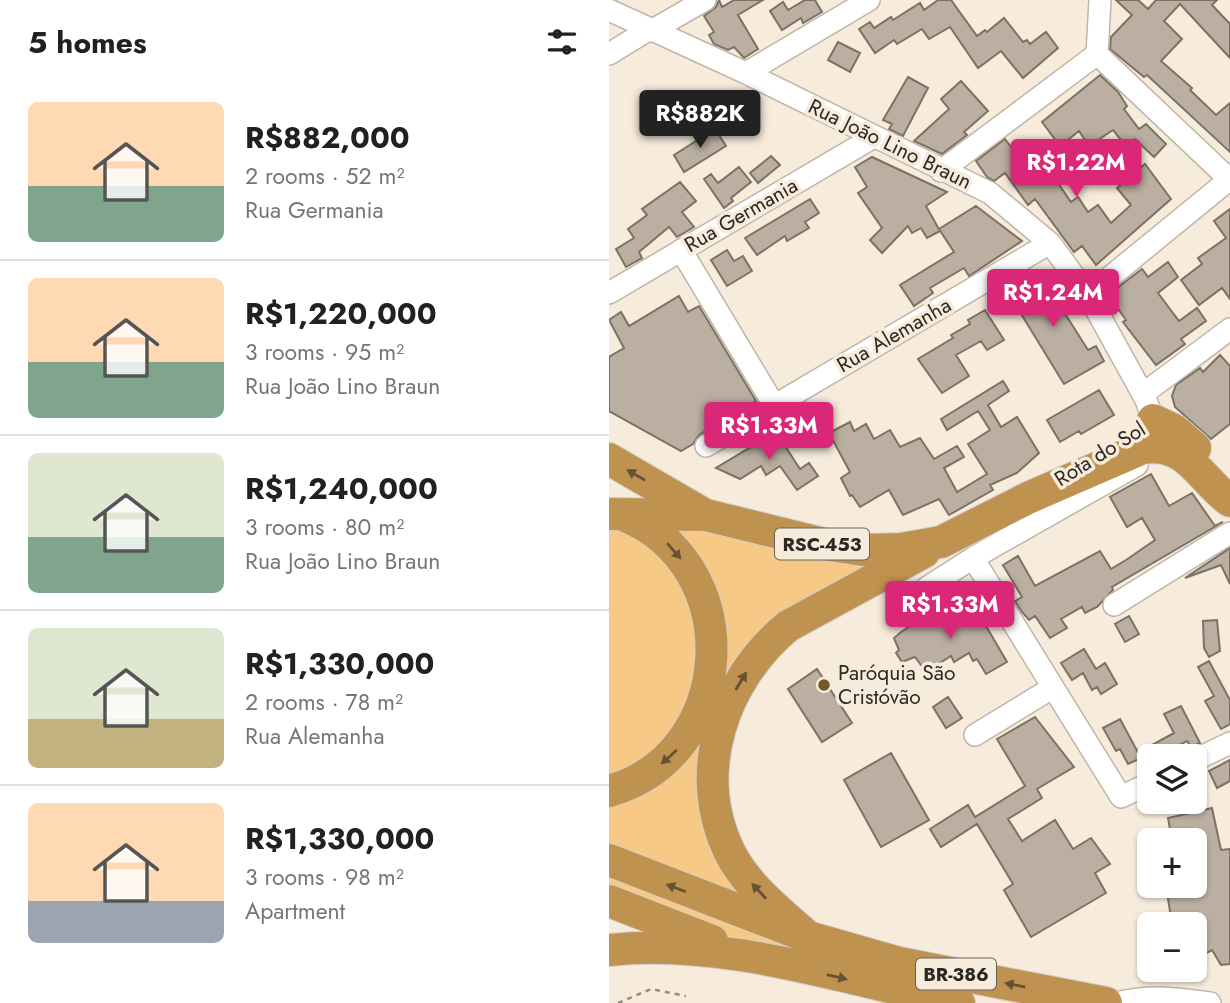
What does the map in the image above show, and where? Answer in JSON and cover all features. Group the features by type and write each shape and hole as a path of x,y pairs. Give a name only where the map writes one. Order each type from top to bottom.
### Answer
{"highway":[{"name":"Rota do Sol","path":"1154,420 1193,465 1230,501"},
{"name":"Rota do Sol","path":"614,514 706,515 824,544 863,550 901,550 941,542 1028,498 1086,474 1142,438 1154,420"},
{"name":"Rota do Sol","path":"1154,420 1186,438 1230,489"},
{"name":"Rota do Sol","path":"1028,498 1154,420"},
{"path":"609,459 706,515"},
{"path":"609,791 624,787 648,774 678,748 704,701 711,673 708,611 700,588 673,548 639,521 614,514"},
{"path":"808,937 756,888 730,852 720,826 712,764 720,726 740,680 779,633 941,542"},
{"name":"BR-386","path":"609,860 808,937 899,963 1106,1003"},
{"name":"BR-386","path":"609,901 770,962 907,996 959,1003"},
{"path":"609,950 633,947 685,950 770,962"}],"street":[{"path":"609,54 705,0"},
{"path":"747,73 869,0"},
{"path":"941,171 1097,54 1100,0"},
{"name":"Rua João Lino Braun","path":"609,10 747,73 990,193 1050,243 1088,295 1154,420"},
{"path":"1088,295 1230,179 1097,54"},
{"name":"Rua Germania","path":"609,293 874,137"},
{"name":"Rua Alemanha","path":"706,446 1050,243"},
{"path":"681,250 774,405"},
{"path":"1154,420 1230,329"},
{"path":"926,588 973,558 1131,468 1161,459 1193,465"},
{"path":"1114,606 1230,533"},
{"path":"973,558 1121,797 1137,789"},
{"path":"975,735 1052,688"},
{"path":"1207,754 1230,743"},
{"path":"1117,1003 1142,997 1168,996 1210,1003"}],"path":[{"path":"618,1003 652,989 686,996"}],"shaded area":[{"path":"609,520 658,540 700,613 699,667 670,744 609,784"},
{"path":"658,522 713,531 878,568 783,621 704,766 776,916 609,851 609,798 649,779 715,672"},
{"path":"609,866 1082,1003 1014,1003 775,951 679,921 609,892"}],"building":[{"path":"719,0 722,7 734,0 763,0 738,15 758,49 744,58 734,47 728,50 714,44 709,35 714,32 704,16 716,7"},
{"path":"805,0 815,0 822,12 803,23 801,18 782,30 770,11 783,2 788,10"},
{"path":"938,0 951,0 977,36 985,30 987,32 1004,18 1023,42 1027,40 1030,44 1046,32 1058,48 1023,78 1001,51 978,68 950,27 929,39 922,29 897,44 894,40 875,53 859,29 870,22 874,28 891,17 893,20 920,3 924,10"},
{"path":"1116,0 1138,0 1148,9 1156,0 1217,0 1212,5 1230,24 1230,58 1180,4 1164,21 1182,39 1161,61 1192,88 1190,90 1216,115 1230,103 1230,152 1147,75 1144,77 1110,49 1111,37 1132,15"},
{"path":"838,42 860,53 850,72 828,60"},
{"path":"1100,75 1118,92 1127,106 1124,109 1139,129 1146,124 1166,144 1154,157 1135,139 1126,146 1113,130 1089,146 1079,131 1060,146 1042,122"},
{"path":"908,77 928,88 903,136 889,129 892,124 883,120"},
{"path":"961,81 988,111 964,132 967,135 942,154 914,141 949,109 941,99"},
{"path":"715,129 726,146 684,172 674,155"},
{"path":"1005,139 1024,164 1053,144 1073,172 1058,183 1071,202 1078,197 1088,212 1098,205 1111,223 1131,205 1117,188 1145,164 1171,199 1096,265 1082,246 1074,252 1035,199 1028,205 1005,173 994,181 987,177 976,161"},
{"path":"771,156 780,165 758,183 750,173"},
{"path":"872,157 947,192 926,206 940,231 927,238 921,228 912,233 908,226 882,253 870,240 882,228 858,193 867,187 855,167"},
{"path":"739,167 751,182 731,198 733,201 724,208 704,179 711,174 718,183"},
{"path":"680,182 696,201 682,212 694,227 677,237 669,227 639,252 642,258 626,267 616,249 634,238 628,229 647,215 642,209"},
{"path":"810,199 819,213 805,222 809,228 787,241 785,236 757,255 745,238"},
{"path":"976,206 1022,241 969,276 964,268 930,288 933,293 914,306 900,285 954,252 939,229"},
{"path":"1230,209 1230,299 1222,288 1199,305 1181,280 1202,264 1198,258 1226,238 1214,221"},
{"path":"727,250 734,261 743,256 752,271 727,286 711,260"},
{"path":"1168,262 1178,277 1158,293 1179,321 1197,308 1206,321 1181,339 1185,344 1156,365 1123,322 1126,320 1108,295 1142,269 1148,277"},
{"path":"1038,271 1088,350 1096,346 1104,361 1064,384 1007,291"},
{"path":"679,296 688,312 699,306 756,401 699,435 693,444 681,451 609,411 609,357 624,348 609,320 621,312 629,326"},
{"path":"985,310 1004,340 987,350 981,341 956,355 969,376 942,393 918,359 953,338 951,335 970,324 968,320"},
{"path":"1220,355 1230,366 1230,424 1211,439 1175,407 1172,396 1176,385 1200,368 1203,372"},
{"path":"1003,381 1009,391 988,405 1001,427 1017,417 1039,453 1017,473 990,485 993,490 949,515 939,499 903,515 889,490 860,507 852,495 850,496 841,478 850,472 829,433 850,422 854,431 866,424 874,439 890,430 900,447 920,438 934,459 957,446 964,457 944,468 957,492 987,474 968,444 990,430 978,411 947,430 941,419"},
{"path":"1099,390 1114,415 1081,434 1079,431 1060,442 1047,420"},
{"path":"776,432 800,469 809,463 818,476 797,490 780,466 766,475 761,466 740,479 716,468"},
{"path":"1151,474 1169,506 1192,493 1215,526 1223,522 1112,587 1113,590 1097,607 1085,613 1082,607 1061,619 1067,628 1050,638 1035,616 1029,620 1022,612 1015,601 1022,597 1003,565 1018,556 1035,586 1100,551 1111,569 1126,560 1155,540 1142,518 1127,527 1110,497"},
{"path":"1230,548 1230,584 1221,565 1185,578"},
{"path":"972,602 1007,662 986,674 977,659 973,661 969,653 954,662 951,656 926,672 915,657 902,662 896,653 899,650 894,638 901,632 927,615 933,625"},
{"path":"1129,616 1139,634 1125,642 1115,624"},
{"path":"1217,620 1220,651 1209,657 1204,648 1203,621"},
{"path":"1084,649 1096,669 1105,663 1117,684 1101,694 1097,687 1092,690 1083,673 1072,680 1061,663"},
{"path":"1209,661 1230,700 1230,724 1221,729 1205,701 1214,696 1198,667"},
{"path":"817,669 852,723 822,742 788,689"},
{"path":"948,697 962,718 946,728 933,707"},
{"path":"1181,706 1200,743 1189,744 1187,741 1182,744 1154,744 1174,733 1164,714"},
{"path":"1035,717 1074,767 1037,789 1042,798 1008,819 1022,841 1055,820 1073,849 1091,838 1110,864 1095,873 1106,893 1031,937 1004,890 1013,884 977,824 941,847 930,829 968,805 975,817 1025,786 997,739"},
{"path":"1120,719 1137,751 1137,760 1128,764 1120,749 1116,751 1103,728"},
{"path":"891,753 929,820 881,847 844,780"},
{"path":"1230,760 1230,781 1217,788 1209,771"},
{"path":"1212,808 1221,850 1230,849 1230,964 1221,965 1212,950 1207,953 1207,912 1170,912 1168,898 1207,898 1207,828 1170,828 1168,818 1186,814 1207,814 1207,809"}],"place":[{"name":"Paróquia São Cristóvão","path":"824,685"}]}
